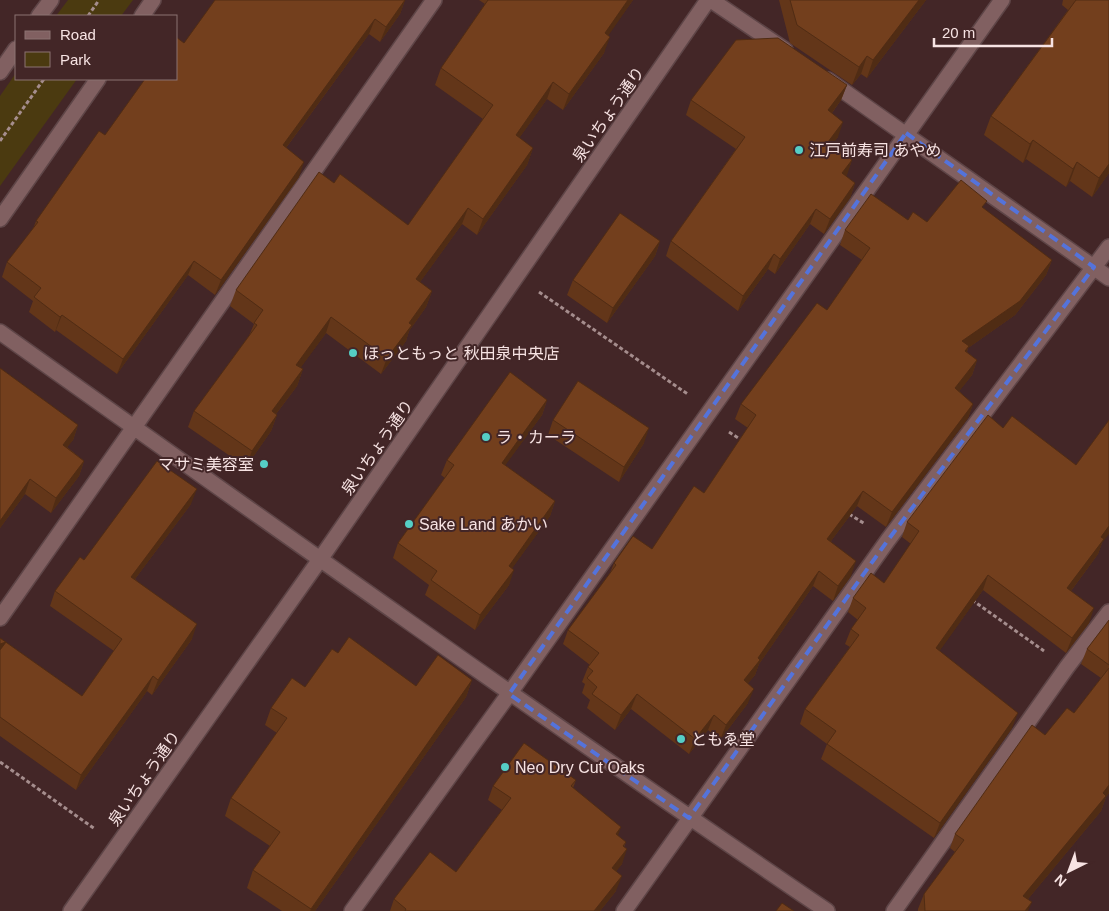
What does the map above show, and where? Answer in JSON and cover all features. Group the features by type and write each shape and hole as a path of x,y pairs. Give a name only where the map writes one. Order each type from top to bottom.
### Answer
{"street":[{"path":"40,15 51,0"},
{"path":"143,15 153,0"},
{"path":"0,618 434,0"},
{"path":"710,0 801,61"},
{"name":"泉いちょう通り","path":"71,911 321,558 710,0"},
{"path":"352,911 509,694 1002,0"},
{"path":"0,72 15,50"},
{"path":"817,72 1109,278"},
{"path":"0,219 97,80"},
{"path":"624,911 888,540 1109,247"},
{"path":"0,332 321,558 509,694 827,911"},
{"path":"894,911 1067,667 1109,612"}],"path":[{"path":"89,15 99,0"},
{"path":"0,141 43,80"},
{"path":"516,276 710,410"},
{"path":"0,762 118,845"}],"highlighted area":[{"path":"906,133 1094,267 888,540 689,818 509,694"}],"green space":[{"path":"68,0 133,0 122,15 57,15"},
{"path":"15,74 15,80 76,80 0,186 0,96"}],"building":[{"path":"215,0 405,0 386,27 375,19 283,145 304,162 221,280 194,261 123,359 62,315 60,317 34,297 41,288 7,262 38,222 36,221 99,131 105,135 144,80 178,80 178,38 184,43"},
{"path":"488,0 628,0 605,33 610,37 569,94 553,82 516,135 533,148 483,219 468,208 416,279 432,291 409,323 412,325 387,358 331,317 296,365 303,369 272,411 277,415 252,451 194,411 257,325 254,323 263,310 236,290 319,172 334,183 340,174 408,225 493,105 441,68"},
{"path":"790,0 919,0 873,60 867,56 859,67 797,25"},
{"path":"1076,0 1109,0 1109,164 1099,178 1077,162 1073,169 1033,140 1030,144 991,116"},
{"path":"778,38 847,85 828,110 843,122 828,142 852,160 842,173 855,183 830,219 816,209 780,259 774,254 743,296 671,241 745,137 691,100 736,40"},
{"path":"961,180 987,201 982,207 1052,260 1020,301 962,341 969,346 965,351 977,360 955,388 973,404 892,512 863,491 827,539 856,561 838,586 819,571 758,658 760,660 744,680 754,689 726,725 714,715 695,739 637,694 621,715 592,694 597,687 587,678 593,671 588,667 599,653 568,630 616,565 614,563 633,536 652,549 694,486 704,493 756,415 741,404 817,303 827,310 870,248 845,230 871,194 908,220 913,212 927,222"},
{"path":"620,213 660,241 613,308 573,280"},
{"path":"0,368 78,425 63,445 84,461 56,498 30,479 0,521"},
{"path":"510,372 547,400 502,463 555,501 509,566 514,570 480,615 431,580 437,571 398,543 454,465 447,460"},
{"path":"578,381 649,428 624,467 553,420"},
{"path":"988,415 1003,428 1012,416 1076,465 1109,420 1109,526 1101,537 1104,539 1067,588 1094,608 1072,638 988,575 936,648 1018,713 940,823 827,744 836,731 805,709 859,635 851,629 866,608 853,598 871,573 884,583 919,531 907,522"},
{"path":"157,461 197,489 131,577 197,624 158,680 153,676 81,775 0,717 0,650 6,642 82,696 122,639 55,591 80,557 84,560"},
{"path":"1109,620 1109,665 1087,649"},
{"path":"349,637 416,686 438,655 472,680 311,909 253,870 280,832 231,798 287,718 271,708 292,678 305,687 332,649 338,653"},
{"path":"0,638 6,642 0,644"},
{"path":"1109,668 1109,785 1103,793 1106,796 1023,896 1032,902 1025,911 925,911 924,894 964,840 955,834 1032,725 1045,735 1067,708 1074,713"},
{"path":"524,743 576,780 571,786 621,827 616,834 626,842 623,846 627,849 612,868 622,876 594,911 405,911 406,909 394,899 430,852 456,872 511,798 493,786"},
{"path":"782,903 794,911 776,911"}],"place":[{"name":"江戸前寿司 あやめ","path":"799,150"},
{"name":"ほっともっと 秋田泉中央店","path":"353,353"},
{"name":"ラ・カーラ","path":"486,437"},
{"name":"マサミ美容室","path":"264,464"},
{"name":"Sake Land あかい","path":"409,524"},
{"name":"ともゑ堂","path":"681,739"},
{"name":"Neo Dry Cut Oaks","path":"505,767"}]}
